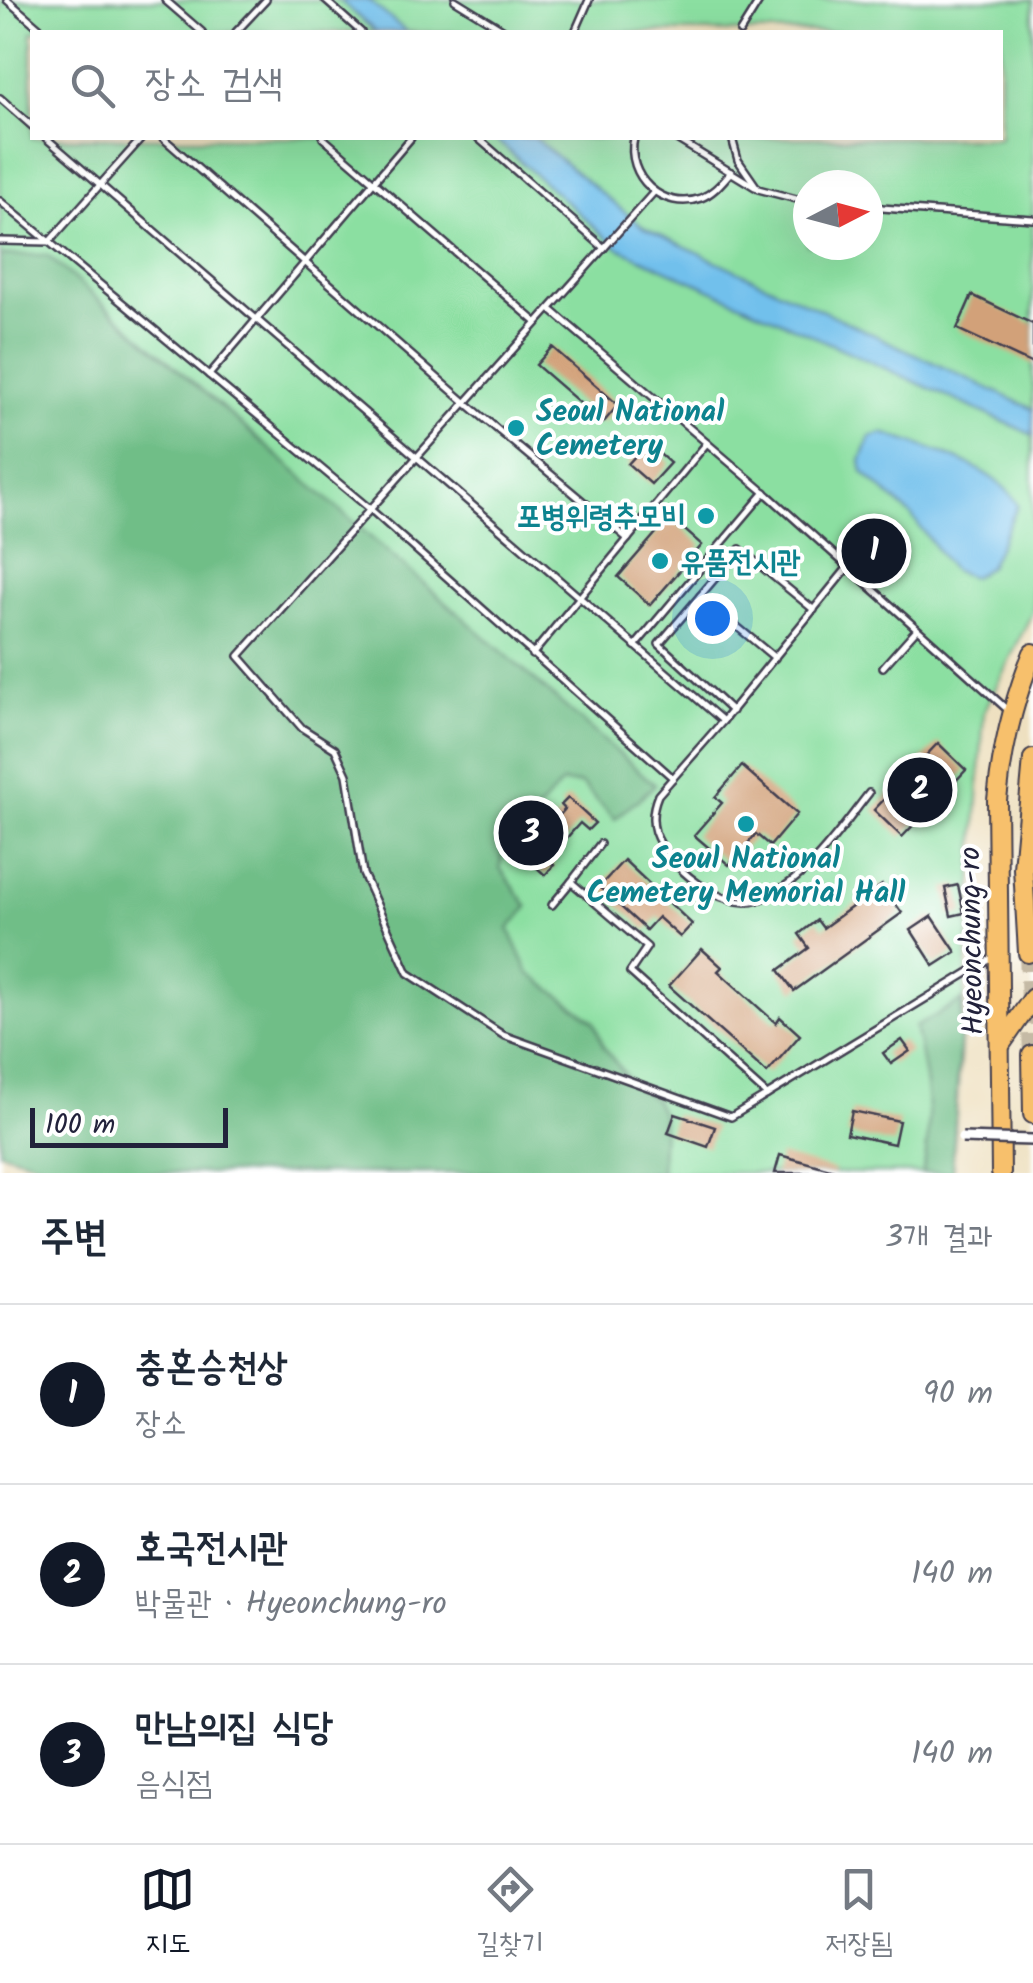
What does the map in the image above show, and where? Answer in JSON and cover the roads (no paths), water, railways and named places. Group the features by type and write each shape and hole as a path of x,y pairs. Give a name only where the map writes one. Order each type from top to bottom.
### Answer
{"main road":[{"name":"Hyeonchung-ro","path":"1002,1173 997,800 1011,713 1033,653"},
{"name":"Hyeonchung-ro","path":"1028,953 1024,868 1033,759"},
{"path":"1001,1044 1033,998"},
{"path":"1032,1055 1033,1114"}],"street":[{"path":"962,1138 1033,1140"}],"lane":[{"path":"7,0 42,30"},
{"path":"165,0 200,30"},
{"path":"238,30 266,0"},
{"path":"325,0 359,30"},
{"path":"456,0 504,30"},
{"path":"575,30 589,0"},
{"path":"741,30 760,0"},
{"path":"0,98 30,124"},
{"path":"48,140 723,722"},
{"path":"0,242 49,242 140,140"},
{"path":"165,140 628,539"},
{"path":"325,140 537,322"},
{"path":"208,376 409,140"},
{"path":"480,140 604,248"},
{"path":"634,140 634,164 642,180 670,200 703,197 730,172"},
{"path":"678,140 758,189 793,198"},
{"path":"733,140 738,160 758,189"},
{"path":"654,192 239,656 302,728 334,749 347,776 362,874 408,974 503,1036 731,1117 1001,952"},
{"path":"0,201 370,510 674,778"},
{"path":"883,208 1033,219"},
{"path":"550,309 764,492 1011,713"},
{"path":"532,655 707,443"},
{"path":"635,646 764,492"},
{"path":"732,711 659,644 740,549 814,610"},
{"path":"848,567 723,722 658,794 652,807 656,835 665,851 706,889 725,900 742,903 769,895 794,877 824,849 869,793"},
{"path":"700,596 775,658"},
{"path":"883,667 917,629"},
{"path":"552,905 600,844"},
{"path":"571,882 647,947 630,972 767,1095"}],"water":[{"path":"339,0 368,0 405,30 374,30"},
{"path":"496,140 536,140 643,227 1033,409 1033,435 618,248"},
{"path":"883,433 958,460 1008,491 1018,505 989,567 972,577 952,570 912,516 863,472 861,461 870,437"}],"tunnel":[{"path":"1028,953 1032,1055"}],"place":[{"name":"Seoul National Cemetery","path":"516,428"},
{"name":"포병위령추모비","path":"706,516"},
{"name":"충혼승천상","path":"874,551"},
{"name":"유품전시관","path":"660,561"},
{"name":"호국전시관","path":"920,790"},
{"name":"Seoul National Cemetery Memorial Hall","path":"746,824"},
{"name":"만남의집 식당","path":"531,833"}]}
